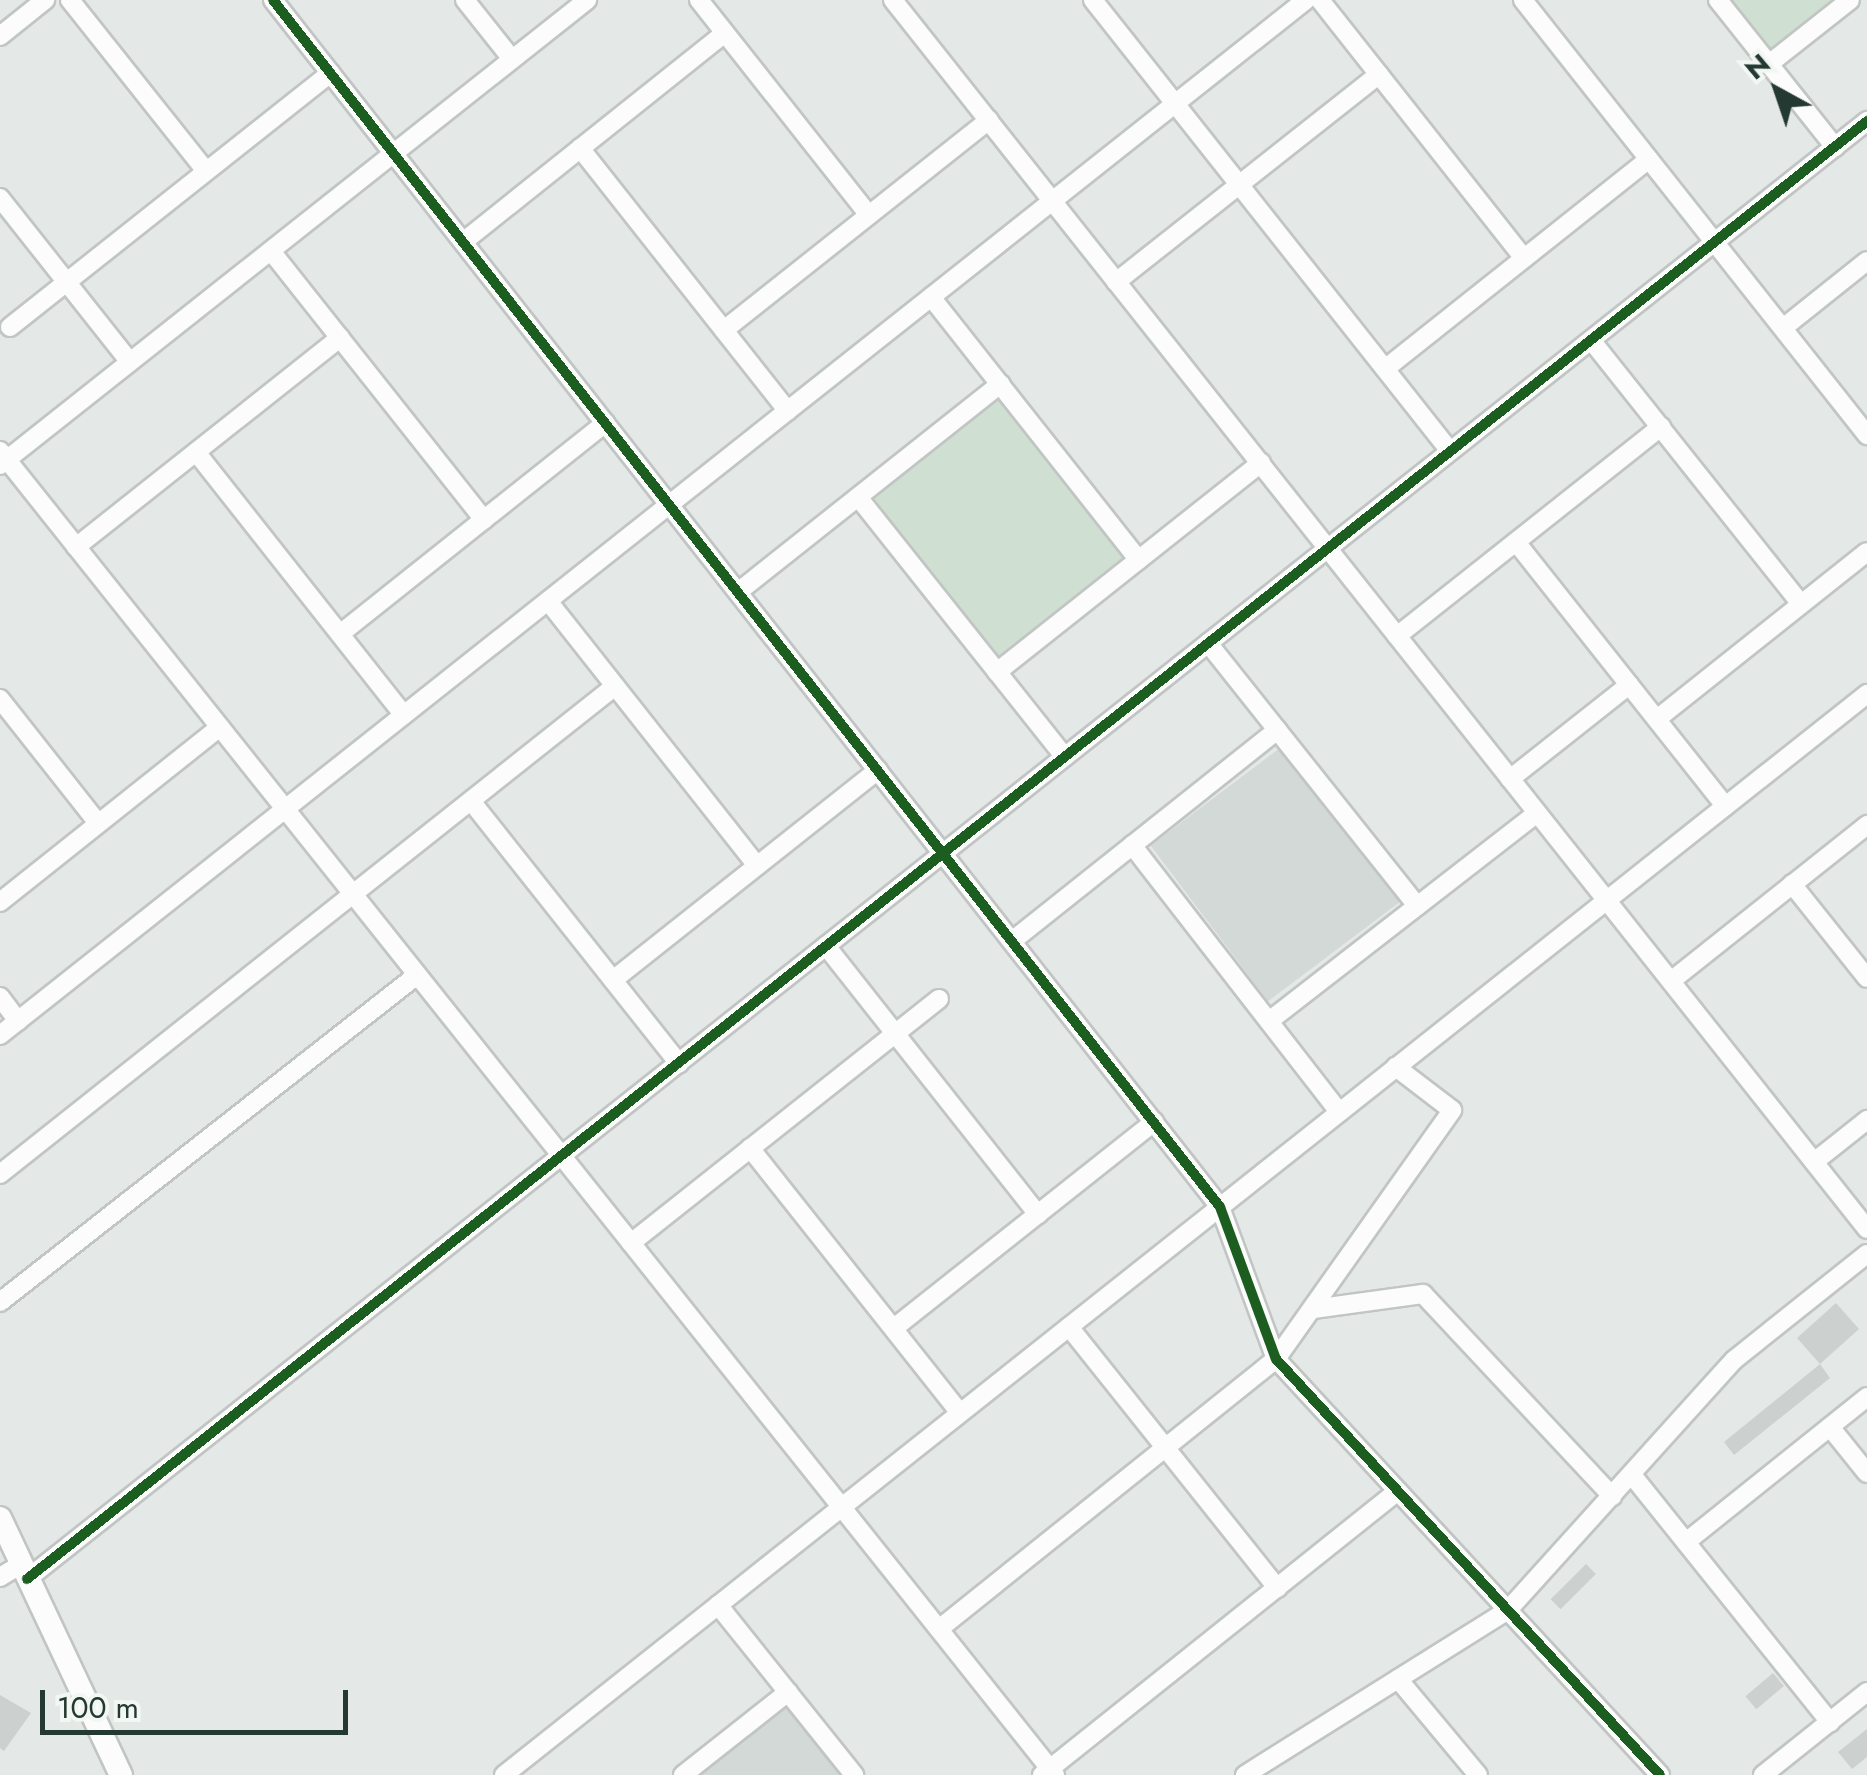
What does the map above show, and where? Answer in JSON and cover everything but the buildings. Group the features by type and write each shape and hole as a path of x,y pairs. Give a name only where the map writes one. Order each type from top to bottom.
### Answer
{"main road":[{"path":"0,1518 16,1574 121,1775"}],"street":[{"path":"0,36 45,0"},
{"path":"70,0 206,171"},
{"path":"273,0 1220,1207 1276,1359 1660,1775"},
{"path":"465,0 512,59"},
{"path":"586,0 2,459 562,1156 1049,1773 1398,1491"},
{"path":"699,0 869,215"},
{"path":"894,0 1867,1229"},
{"path":"1093,0 1450,452"},
{"path":"0,1035 1306,0"},
{"path":"1320,0 1524,258"},
{"path":"1523,0 1867,435"},
{"path":"1718,0 1834,147"},
{"path":"1769,64 1850,0"},
{"path":"462,242 725,33"},
{"path":"10,327 330,72"},
{"path":"1116,282 1378,74"},
{"path":"724,330 989,120"},
{"path":"16,1574 562,1156 1867,121"},
{"path":"580,148 788,410"},
{"path":"1385,369 1649,159"},
{"path":"0,198 130,362"},
{"path":"271,250 484,520"},
{"path":"1783,328 1867,261"},
{"path":"931,298 1139,560"},
{"path":"76,547 340,338"},
{"path":"1591,340 1801,604"},
{"path":"738,592 1000,384"},
{"path":"340,634 606,424"},
{"path":"1397,636 1660,427"},
{"path":"196,452 404,715"},
{"path":"997,672 1260,463"},
{"path":"858,496 1064,757"},
{"path":"1516,542 1726,806"},
{"path":"1656,719 1867,552"},
{"path":"548,601 757,866"},
{"path":"1208,643 1417,906"},
{"path":"1510,779 1630,684"},
{"path":"0,1174 615,686"},
{"path":"504,1775 1867,694"},
{"path":"0,699 98,823"},
{"path":"0,902 220,727"},
{"path":"1012,941 1278,730"},
{"path":"613,980 878,770"},
{"path":"471,801 679,1063"},
{"path":"1269,1021 1537,812"},
{"path":"1670,981 1867,825"},
{"path":"1132,845 1340,1112"},
{"path":"1792,884 1867,978"},
{"path":"826,946 1038,1214"},
{"path":"0,1302 417,975"},
{"path":"0,997 18,1020"},
{"path":"631,1243 939,999"},
{"path":"938,1629 1276,1359 1452,1110 1396,1067"},
{"path":"1814,1162 1867,1120"},
{"path":"894,1328 1154,1122"},
{"path":"750,1148 960,1413"},
{"path":"1246,1775 1508,1610 1734,1360 1867,1254"},
{"path":"1313,1309 1424,1294 1612,1496"},
{"path":"1069,1327 1277,1588"},
{"path":"1686,1542 1867,1397"},
{"path":"1830,1426 1867,1472"},
{"path":"1632,1475 1830,1722"},
{"path":"718,1605 854,1775"},
{"path":"1398,1679 1478,1775"},
{"path":"683,1775 788,1692"},
{"path":"1763,1775 1867,1692"}],"shaded area":[{"path":"1284,745 1401,901 1268,1001 1151,846"},
{"path":"783,1704 840,1775 696,1775"}],"green space":[{"path":"1727,0 1839,0 1770,55"},
{"path":"996,392 1130,564 999,667 864,495"}],"cycle path":[{"path":"273,0 1220,1207 1276,1359 1660,1775"},
{"path":"27,1579 1867,121"}]}
